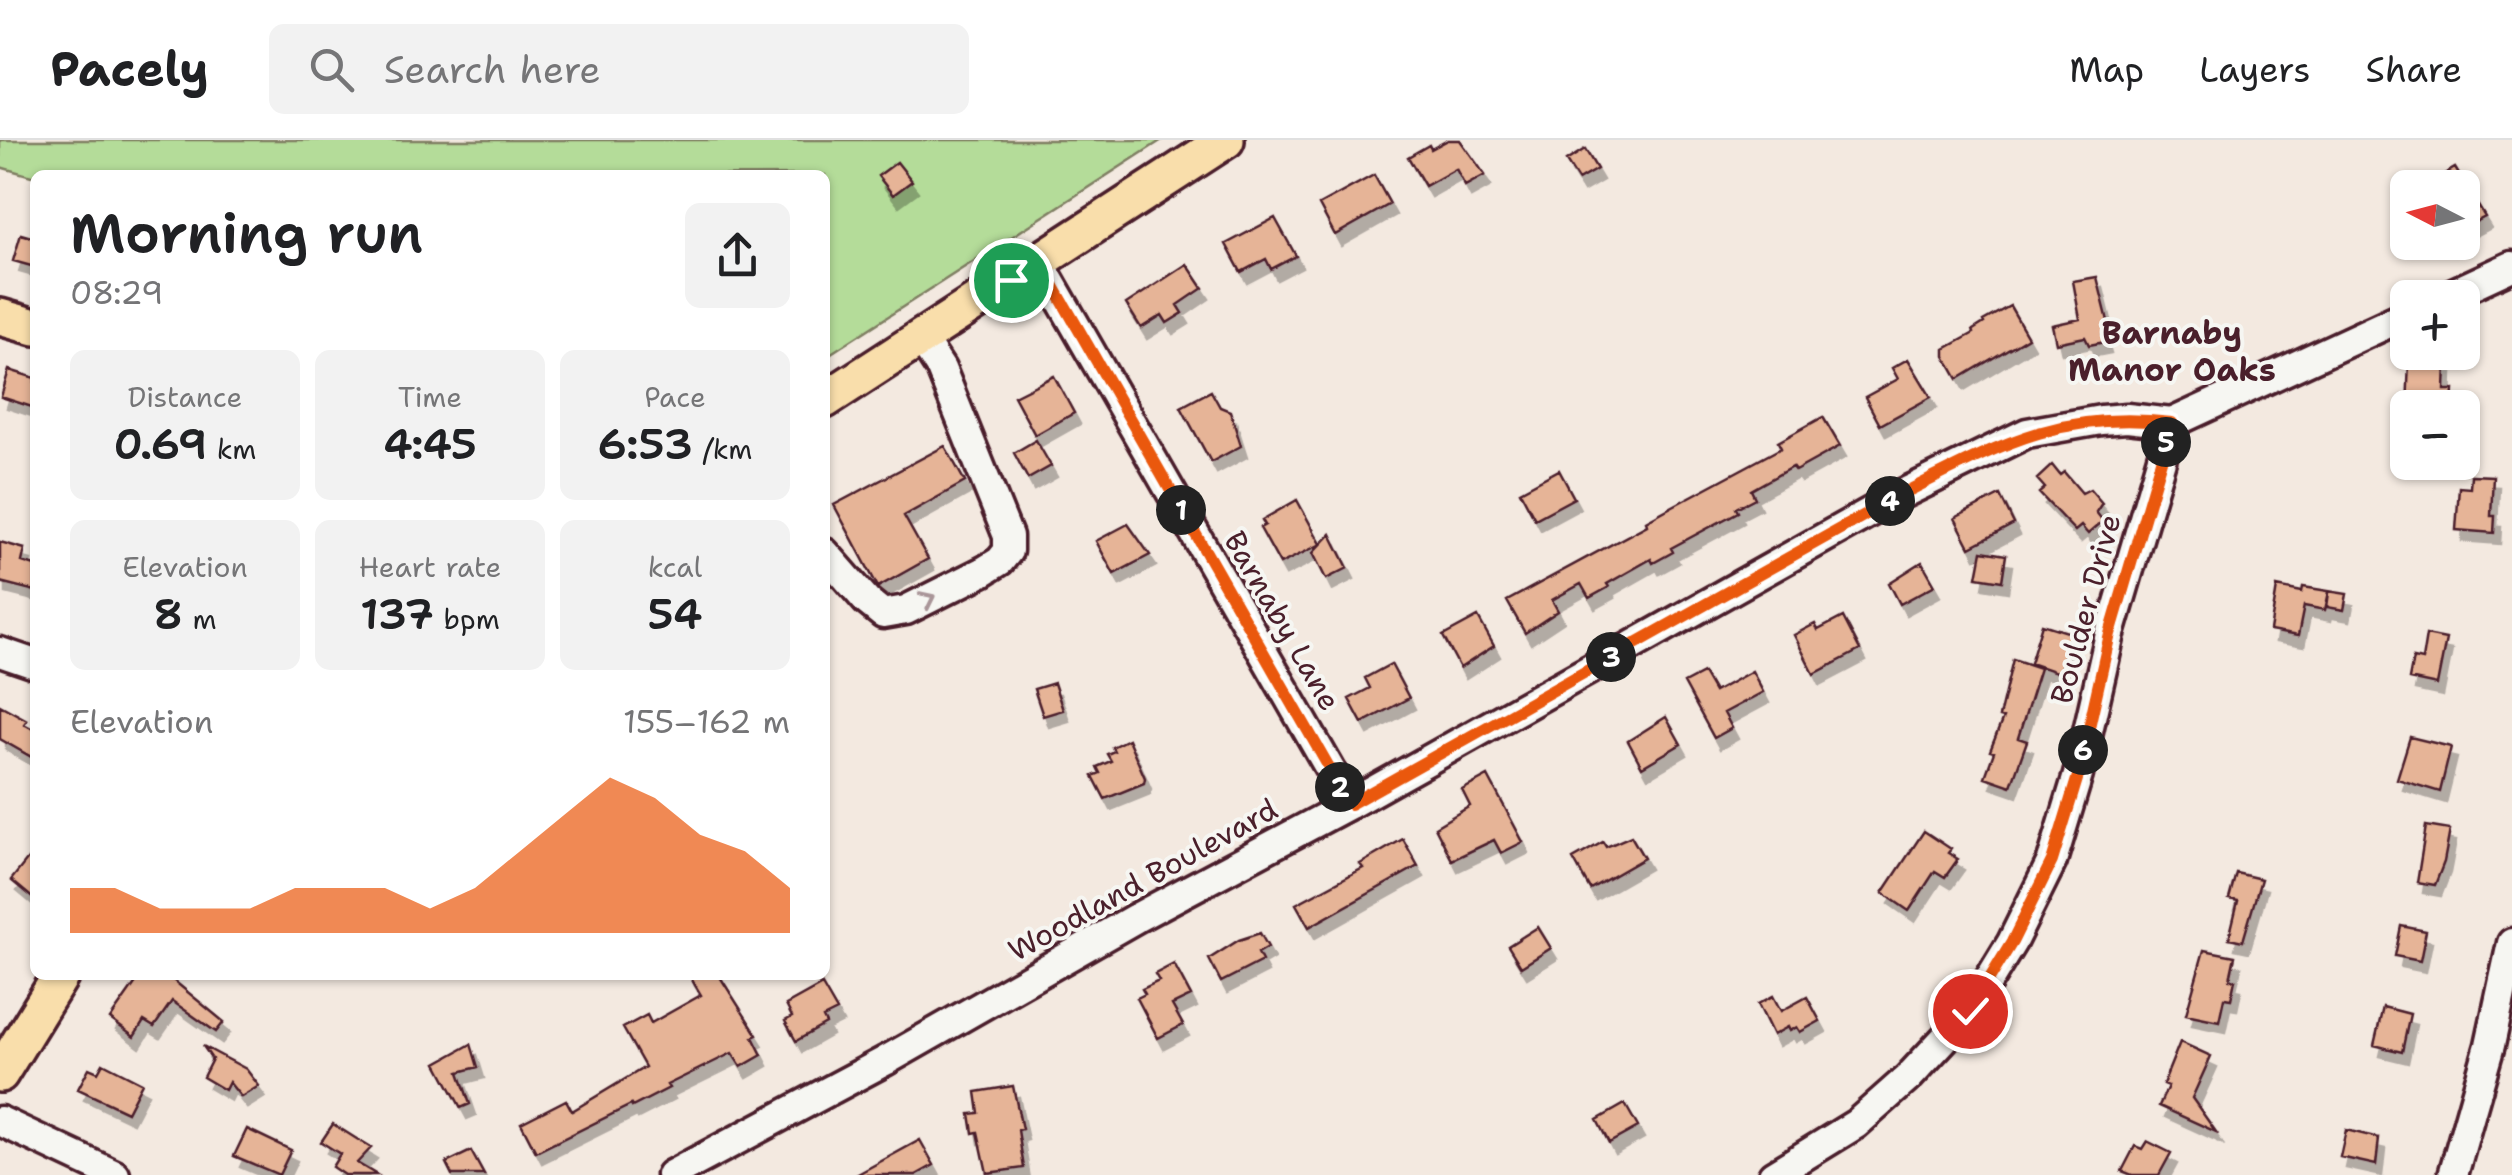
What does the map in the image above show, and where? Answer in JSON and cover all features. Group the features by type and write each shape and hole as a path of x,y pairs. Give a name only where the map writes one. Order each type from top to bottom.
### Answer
{"main road":[{"path":"830,397 1217,143"},
{"path":"0,316 30,325"},
{"path":"0,1074 58,980"}],"street":[{"name":"Barnaby Lane","path":"1040,262 1350,804"},
{"path":"2480,281 2512,266"},
{"name":"Woodland Boulevard","path":"670,1175 885,1062 1136,918 1350,804 1904,493 1986,451 2055,426 2127,418 2172,423 2390,322"},
{"path":"830,559 883,614 906,610 984,572 1008,551 1008,536 941,369 921,338"},
{"name":"Boulder Drive","path":"1773,1175 1856,1124 1909,1077 1970,1011 2012,942 2052,861 2078,776 2110,634 2172,423"},
{"path":"0,652 30,662"},
{"path":"2453,1175 2490,1045 2512,942"},
{"path":"0,1121 116,1175"}],"green space":[{"path":"0,140 1162,140 830,354 830,170 30,170 30,176 0,167"}],"building":[{"path":"1448,140 1460,140 1485,175 1465,186 1456,169 1425,186 1408,157"},
{"path":"1585,149 1597,169 1578,180 1566,161"},
{"path":"897,162 912,181 893,195 878,176"},
{"path":"1374,175 1390,204 1335,235 1319,205"},
{"path":"1275,218 1296,256 1271,269 1266,259 1241,272 1226,244"},
{"path":"21,234 30,237 30,266 13,261"},
{"path":"1187,264 1203,288 1178,305 1183,313 1167,323 1162,315 1141,328 1126,304"},
{"path":"2097,277 2111,333 2103,335 2105,342 2089,345 2085,337 2056,343 2052,325 2080,319 2073,281"},
{"path":"2010,306 2028,337 1958,379 1945,349"},
{"path":"1908,359 1931,397 1880,425 1865,397 1898,379 1892,368"},
{"path":"9,370 30,376 30,406 1,397"},
{"path":"2409,370 2446,370 2445,390 2408,390"},
{"path":"1054,376 1074,413 1035,435 1014,396"},
{"path":"1211,391 1220,407 1230,411 1241,446 1211,462 1181,407"},
{"path":"1823,417 1840,446 1751,490 1755,498 1736,508 1738,512 1671,548 1673,552 1653,563 1651,559 1607,584 1609,587 1589,598 1581,584 1552,600 1558,611 1525,633 1507,601 1781,448 1778,442"},
{"path":"1036,440 1051,466 1028,479 1014,453"},
{"path":"945,446 965,482 904,516 928,559 878,587 834,505"},
{"path":"2052,465 2060,475 2064,472 2082,493 2090,489 2102,503 2096,512 2103,521 2088,534 2081,526 2075,531 2039,493 2045,488 2037,479"},
{"path":"1559,470 1574,498 1535,519 1520,491"},
{"path":"2493,476 2494,533 2456,530 2459,487 2470,488 2471,480"},
{"path":"2000,495 2014,524 1970,547 1955,518"},
{"path":"1297,500 1321,544 1280,564 1260,528 1265,525 1262,520"},
{"path":"1128,524 1150,555 1114,574 1096,541"},
{"path":"1331,534 1348,568 1326,579 1313,553"},
{"path":"0,542 25,549 22,562 30,564 30,590 0,582"},
{"path":"1982,551 2006,555 2002,581 1977,577"},
{"path":"1922,562 1935,585 1900,604 1889,583"},
{"path":"2277,587 2302,592 2303,587 2347,594 2344,610 2327,607 2329,592 2325,610 2304,606 2298,636 2270,631"},
{"path":"1478,617 1494,646 1460,668 1443,636"},
{"path":"1843,617 1860,650 1814,674 1794,635 1815,624 1818,630"},
{"path":"2042,624 2071,633 2059,673 2030,663"},
{"path":"2426,635 2446,639 2437,685 2409,679 2413,658 2422,660"},
{"path":"2013,659 2040,668 2018,738 2027,741 2011,786 1985,777 2003,718 1999,717"},
{"path":"1391,664 1409,698 1362,723 1349,699 1370,688 1365,678"},
{"path":"1752,671 1763,692 1724,713 1732,728 1714,738 1684,683 1703,673 1714,692"},
{"path":"1054,683 1063,710 1043,716 1034,689"},
{"path":"0,705 27,720 24,724 30,727 30,756 0,739"},
{"path":"1666,717 1681,744 1642,767 1628,741"},
{"path":"2410,737 2451,747 2440,792 2397,779"},
{"path":"1128,739 1144,783 1105,799 1093,776 1100,773 1097,767 1111,761 1107,754 1114,751 1112,747"},
{"path":"1488,776 1523,842 1501,853 1494,840 1452,860 1435,827 1470,806 1462,790"},
{"path":"2426,826 2450,830 2435,885 2417,882"},
{"path":"1924,831 1951,849 1948,853 1958,859 1945,877 1935,871 1909,911 1883,893"},
{"path":"1631,836 1644,858 1590,889 1573,859 1603,842 1606,847"},
{"path":"1403,839 1418,866 1309,927 1296,904 1363,868 1360,864"},
{"path":"30,856 30,896 11,880"},
{"path":"2236,873 2261,879 2243,941 2229,938 2238,901 2229,899"},
{"path":"2401,926 2426,931 2420,961 2395,956"},
{"path":"1538,927 1551,948 1521,967 1508,946"},
{"path":"1260,933 1268,947 1258,953 1262,961 1221,982 1209,959 1239,940"},
{"path":"2204,950 2235,956 2231,999 2224,998 2219,1021 2186,1014"},
{"path":"1174,964 1191,996 1172,1005 1183,1025 1158,1038 1137,998 1145,994 1142,989 1159,981 1155,974"},
{"path":"137,980 173,980 224,1022 216,1032 172,1001 154,1027 144,1021 134,1037 110,1019"},
{"path":"692,980 722,980 757,1035 753,1037 762,1055 741,1067 732,1053 632,1107 536,1152 521,1123 566,1100 572,1111 645,1067 623,1028 647,1015 651,1023 701,995"},
{"path":"822,985 837,1011 823,1018 826,1024 796,1041 785,1021 792,1017 786,1005"},
{"path":"1773,996 1781,1011 1807,997 1820,1021 1800,1032 1797,1027 1790,1031 1788,1027 1773,1035 1758,1004"},
{"path":"2383,1007 2410,1014 2402,1052 2374,1045"},
{"path":"2180,1042 2211,1056 2192,1098 2216,1132 2159,1106 2168,1086 2163,1084"},
{"path":"471,1044 478,1067 459,1072 470,1104 461,1108 437,1063"},
{"path":"203,1046 246,1069 259,1086 241,1097 229,1082 225,1090 203,1077 212,1059"},
{"path":"103,1063 142,1083 127,1112 78,1089 89,1068 98,1072"},
{"path":"1013,1086 1022,1129 1018,1130 1024,1168 987,1173 970,1114 979,1113 976,1092"},
{"path":"1625,1104 1638,1127 1609,1143 1597,1120"},
{"path":"333,1124 371,1148 357,1163 377,1175 344,1175 332,1167 340,1154 321,1142"},
{"path":"247,1129 291,1150 279,1175 234,1156"},
{"path":"2346,1130 2379,1138 2376,1165 2340,1157"},
{"path":"920,1140 934,1165 916,1175 856,1175"},
{"path":"2147,1141 2171,1153 2159,1175 2122,1171 2135,1146 2142,1149"},
{"path":"471,1151 484,1175 452,1175 446,1163"}],"district":[{"name":"Barnaby Manor Oaks","path":"2172,352"}],"route":[{"path":"1011,280 1040,262 1350,804 1904,493 1986,451 2055,426 2127,418 2172,423 2110,634 2078,776 2052,861 2012,942 1970,1011"}]}
